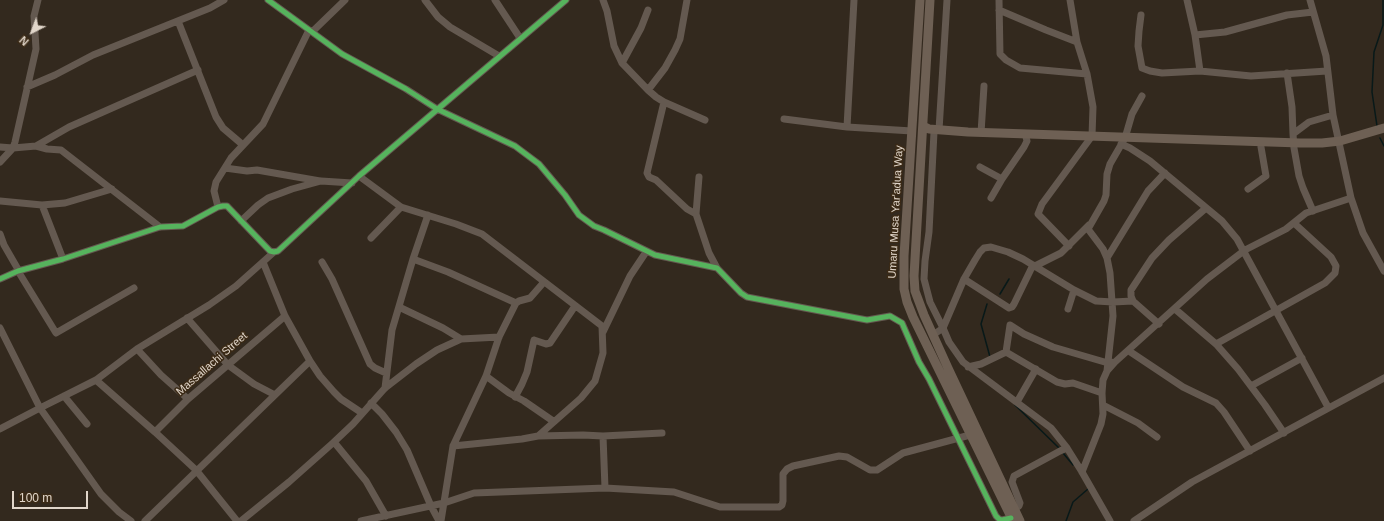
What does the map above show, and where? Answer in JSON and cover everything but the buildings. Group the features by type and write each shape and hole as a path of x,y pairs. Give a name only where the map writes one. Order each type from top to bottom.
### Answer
{"main road":[{"name":"Umaru Musa Yar'adua Way","path":"920,0 904,256 904,289 913,317 1012,519"},
{"name":"Umaru Musa Yar'adua Way","path":"930,0 914,276 915,291 933,335 1020,521"},
{"path":"1340,143 1384,128"},
{"path":"922,130 926,132 936,131 1090,138 1123,141 1261,146 1294,142"},
{"path":"936,131 975,136 1090,138"},
{"path":"1123,141 1340,143 1384,134"}],"street":[{"path":"0,162 13,148 36,50 34,16 38,0"},
{"path":"27,87 55,75 93,55 210,8 224,0"},
{"path":"268,0 342,54 406,89 437,109 515,146 539,164 565,195 579,215 594,226 646,252 658,256 717,268"},
{"path":"218,207 214,191 216,182 231,158 263,124 311,31 345,0"},
{"path":"425,0 438,17 450,27 499,56"},
{"path":"495,0 520,38"},
{"path":"0,429 96,380 137,349 209,305 236,286 274,252 278,251 359,176 566,0"},
{"path":"603,0 607,10 614,46 622,63 648,90 664,102 705,120"},
{"path":"648,90 665,68 676,50 680,38 687,0"},
{"path":"847,127 854,0"},
{"path":"947,0 929,232 925,261 924,279 930,302 957,356 968,367 1051,428 1067,448 1110,521"},
{"path":"999,0 1000,54 1006,60 1020,68 1087,74"},
{"path":"1069,246 1042,220 1038,214 1042,204 1090,138 1093,107 1087,74 1077,42 1070,0"},
{"path":"1187,0 1195,35 1200,71"},
{"path":"1310,0 1326,56 1334,115 1351,198 1363,233 1384,271"},
{"path":"622,63 641,28 648,10"},
{"path":"999,10 1077,42"},
{"path":"1195,35 1225,32 1280,17 1313,12"},
{"path":"1141,14 1138,31 1138,46 1142,68 1150,71 1162,73 1200,71 1251,76 1327,71"},
{"path":"178,21 220,124 243,145"},
{"path":"36,146 68,127 198,70"},
{"path":"1287,73 1292,107 1294,142 1303,188 1313,211"},
{"path":"981,133 984,86"},
{"path":"1082,472 1101,424 1103,414 1103,380 1111,362 1113,329 1113,302 1107,258 1103,249 1088,229 1104,201 1106,195 1107,174 1110,164 1123,141 1132,114 1142,96"},
{"path":"664,102 647,173 649,177 656,180 687,209 696,214"},
{"path":"1294,142 1309,122 1334,115"},
{"path":"784,119 847,127 912,131"},
{"path":"991,198 1024,147 1027,141 1026,137"},
{"path":"1123,141 1165,173 1222,221 1238,239 1328,407"},
{"path":"0,147 13,148 36,146 47,149 61,150 160,227"},
{"path":"1248,189 1266,176 1261,146"},
{"path":"980,167 1002,179"},
{"path":"225,168 247,171 258,170 321,181 352,183"},
{"path":"1107,258 1148,191 1165,173"},
{"path":"359,176 401,207 428,214 472,229 482,234 602,326 603,353 595,381 581,398 553,421 538,436"},
{"path":"699,177 696,214 709,253 717,268 741,293 750,297 867,320 890,316 902,323 919,362 929,379 996,516 1002,520 1012,519"},
{"path":"242,221 258,205 268,198 321,181"},
{"path":"0,201 42,205 65,203 112,189"},
{"path":"1006,352 1010,326 1053,347 1111,362 1128,351 1207,279 1245,250 1286,229 1306,213 1351,198"},
{"path":"42,205 63,259"},
{"path":"0,280 19,271 63,259 160,227 183,226 218,207 227,206 270,251 274,252"},
{"path":"371,238 401,207"},
{"path":"1158,324 1133,301 1130,296 1131,290 1152,258 1169,240 1206,208"},
{"path":"385,388 392,330 428,214"},
{"path":"1216,344 1325,283 1335,274 1336,266 1331,257 1294,223"},
{"path":"964,279 1009,308 1012,307 1034,266 1056,257 1090,225"},
{"path":"0,234 4,245 56,333 134,288"},
{"path":"933,335 943,328 964,279 984,248 991,247 1008,252 1096,301 1133,301"},
{"path":"603,333 628,282 646,252"},
{"path":"413,259 448,272 516,304"},
{"path":"263,262 285,316 310,361 320,376 334,392 362,414"},
{"path":"322,262 332,279 370,364 386,373"},
{"path":"440,521 453,446 486,376 499,337 516,304 519,301 530,298 544,282"},
{"path":"1068,309 1074,290"},
{"path":"515,397 527,372 534,340 546,344 550,343 575,306"},
{"path":"399,307 461,339"},
{"path":"1175,309 1216,344 1251,386 1284,432"},
{"name":"Massallachi Street","path":"155,432 188,399 285,316"},
{"path":"187,318 228,365 254,384 275,395"},
{"path":"0,328 40,408 101,494 119,512 131,521"},
{"path":"241,521 289,482 334,442 385,388 416,364 437,350 461,339 499,337"},
{"path":"137,349 161,375 188,399"},
{"path":"1128,351 1183,387 1216,403 1224,412 1250,451"},
{"path":"968,367 981,364 1006,352"},
{"path":"1006,352 1058,382 1065,384 1073,383 1102,393"},
{"path":"1251,386 1302,358"},
{"path":"145,521 310,361"},
{"path":"1017,402 1036,369"},
{"path":"486,376 515,397 524,401 553,421"},
{"path":"1134,521 1192,482 1384,378"},
{"path":"96,380 196,470 237,521"},
{"path":"64,396 87,424"},
{"path":"371,403 396,432 407,450 431,506 440,521"},
{"path":"1103,405 1138,423 1157,437"},
{"path":"453,446 538,436 603,436 662,433"},
{"path":"361,521 444,503 474,494 605,488 674,492 720,507 779,507 782,505 783,501 783,474 787,469 793,466 839,456 847,457 870,470 877,470 903,453 970,435"},
{"path":"603,436 605,488"},
{"path":"334,442 366,481 386,516"},
{"path":"1014,509 1019,506 1020,503 1012,482 1014,476 1067,448"}],"waterway":[{"path":"1377,126 1372,92 1374,52 1383,25 1383,0"},
{"path":"1380,138 1384,146"},
{"path":"1000,294 1009,279"},
{"path":"987,304 981,324 990,357"},
{"path":"1015,405 1059,448"},
{"path":"1063,453 1073,465"},
{"path":"1066,521 1073,502 1088,489"}],"cycle path":[{"path":"268,0 342,54 406,89 437,109 515,146 539,164 565,195 579,215 594,226 655,255 717,268 741,293 747,297 867,320 890,316 902,323 919,362 929,379 996,516 1002,520 1011,518"},
{"path":"0,279 18,271 63,259 160,227 183,226 218,207 223,206 227,206 270,251 278,251 359,176 566,0"}]}
